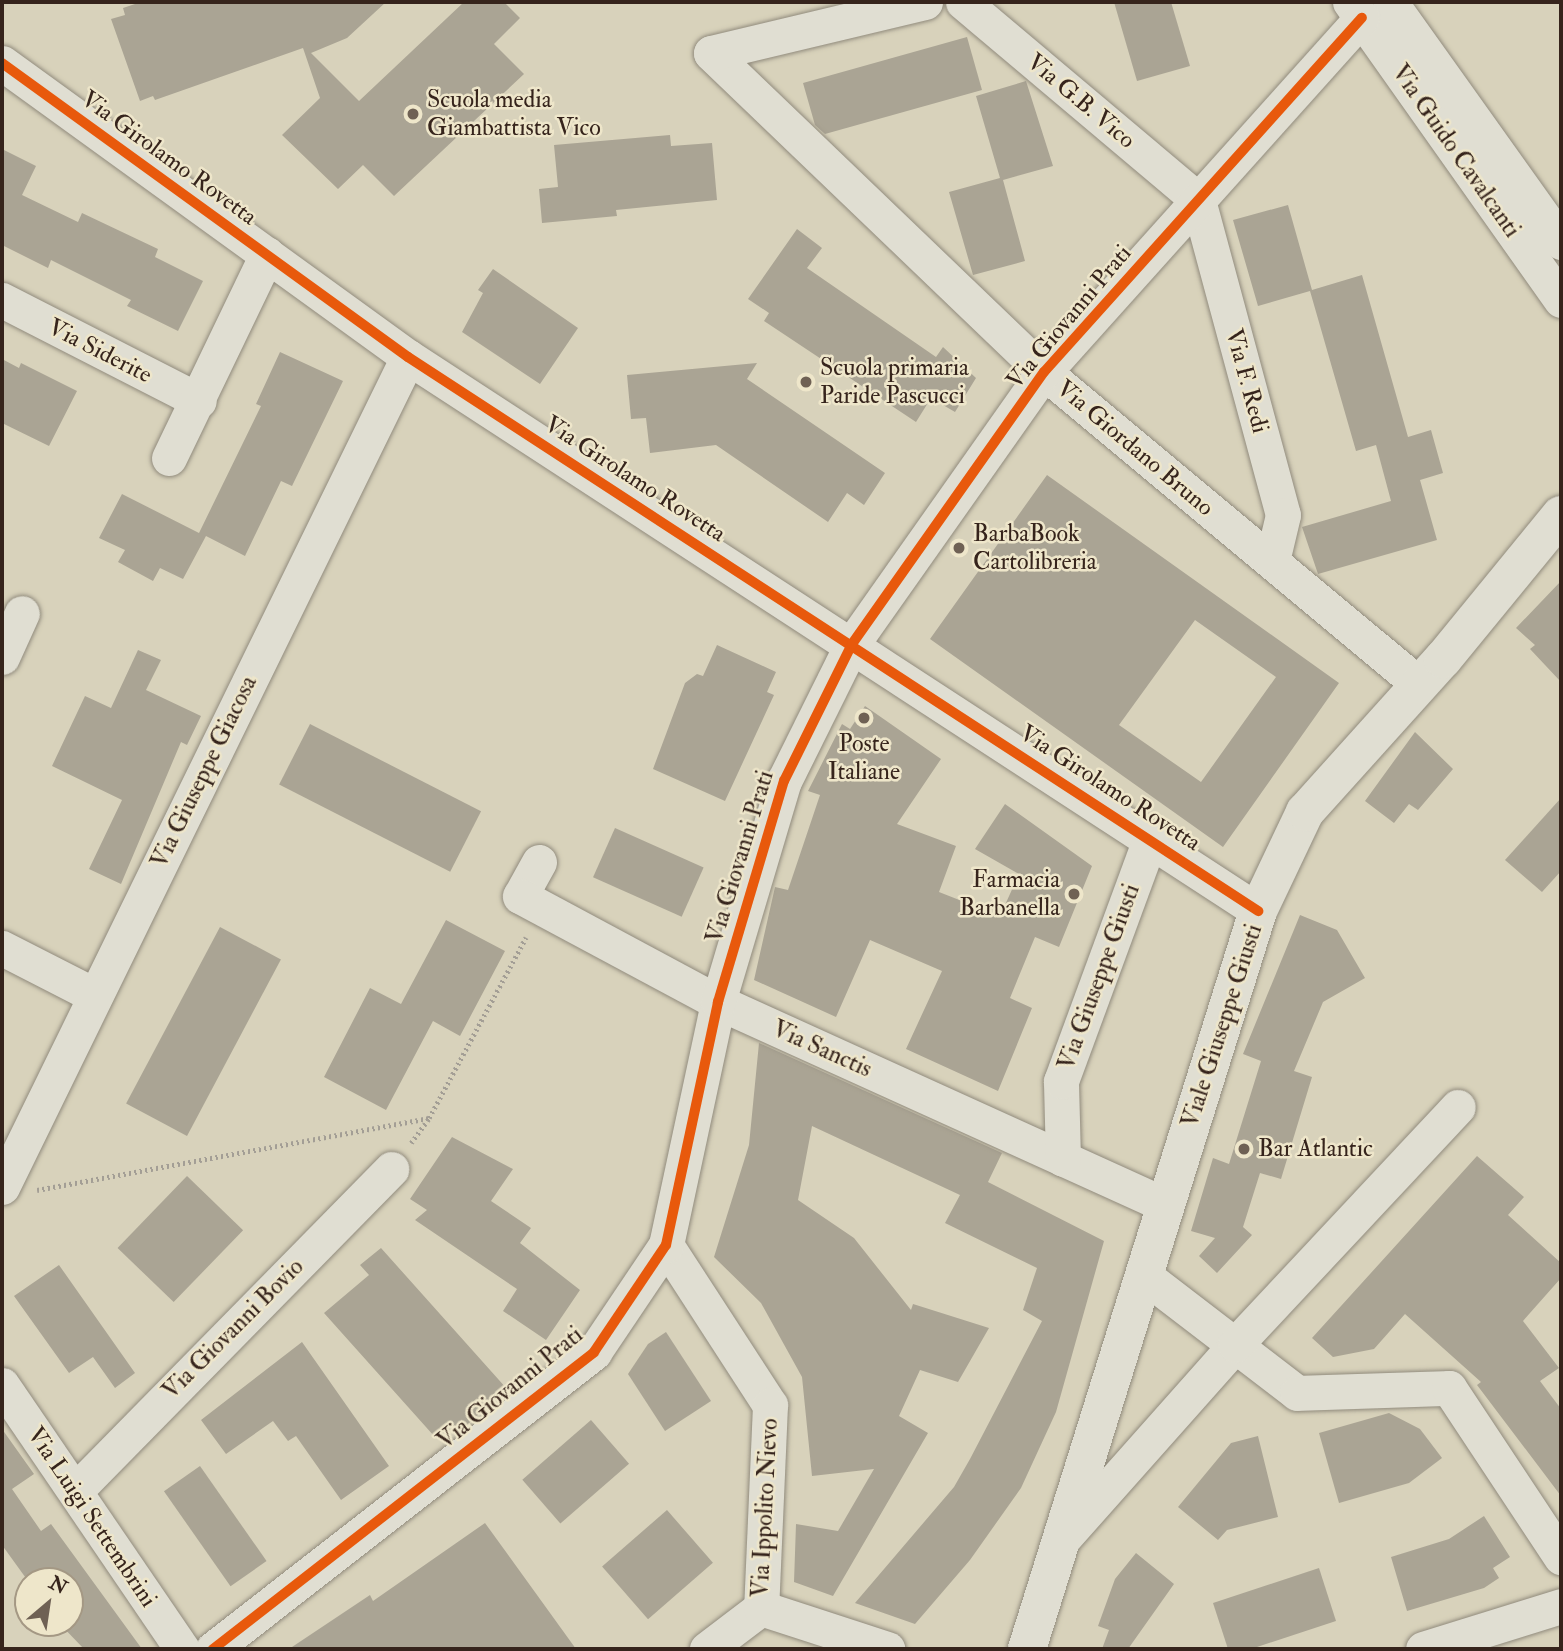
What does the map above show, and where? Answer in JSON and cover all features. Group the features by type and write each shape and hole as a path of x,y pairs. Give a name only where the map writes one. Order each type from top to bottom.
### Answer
{"street":[{"name":"Via Giordano Bruno","path":"925,2 711,53 1044,372 1419,684"},
{"name":"Via G.B. Vico","path":"963,2 1198,200"},
{"name":"Via Giovanni Prati","path":"213,1649 594,1352 666,1245 718,1002 784,781 852,644 1044,372 1367,7"},
{"name":"Via Guido Cavalcanti","path":"1367,7 1561,242"},
{"name":"Via Guido Cavalcanti","path":"1367,7 1561,300"},
{"name":"Via Girolamo Rovetta","path":"2,63 408,357 1258,911"},
{"name":"Via F. Redi","path":"1198,200 1283,515 1272,561"},
{"path":"169,458 199,401 267,254"},
{"name":"Via Siderite","path":"2,300 199,401"},
{"name":"Via Giuseppe Giacosa","path":"15,1189 94,995 408,357"},
{"name":"Viale Giuseppe Giusti","path":"1027,1649 1146,1277 1165,1205 1258,911 1305,812 1419,684 1561,515"},
{"path":"2,657 22,613"},
{"name":"Via Giuseppe Giusti","path":"1063,1159 1061,1081 1150,839"},
{"name":"Via Sanctis","path":"539,862 520,897 718,1002 1165,1205"},
{"path":"2,948 94,995"},
{"name":"Viale Giuseppe Giusti","path":"1062,1540 1235,1345 1458,1107"},
{"name":"Via Giovanni Bovio","path":"76,1490 391,1169"},
{"name":"Via Ippolito Nievo","path":"666,1245 770,1405 761,1608 707,1649"},
{"path":"1146,1277 1297,1393 1449,1388 1561,1557"},
{"name":"Via Luigi Settembrini","path":"2,1385 182,1649"},
{"path":"1423,1649 1561,1606"},
{"path":"761,1608 887,1649"}],"path":[{"path":"15,1189 429,1118 542,908"}],"building":[{"path":"141,2 386,2 347,38 311,53 359,101 464,2 504,2 520,18 494,44 524,74 394,196 363,165 338,189 282,135 320,98 303,48 155,100 153,96 140,101 111,19 125,15 123,8"},
{"path":"1114,2 1171,2 1190,66 1137,81"},
{"path":"967,37 982,90 825,134 815,125 803,83"},
{"path":"1026,81 1053,166 1003,180 1025,261 973,275 949,192 1000,178 976,96"},
{"path":"670,135 671,146 712,143 717,200 616,210 617,216 542,223 539,189 558,187 554,145"},
{"path":"2,149 36,166 22,195 78,222 82,213 158,249 155,257 203,281 178,331 127,306 131,300 51,260 48,268 2,245"},
{"path":"1288,205 1312,290 1362,275 1408,437 1431,430 1443,473 1420,480 1437,540 1318,574 1302,527 1391,501 1376,445 1356,451 1310,291 1258,306 1233,220"},
{"path":"797,229 822,248 807,268 936,357 943,347 976,378 955,412 931,398 916,422 764,321 769,313 748,299"},
{"path":"493,269 578,328 540,384 462,332 483,293 478,290"},
{"path":"280,352 343,381 292,486 281,481 245,556 206,536 183,579 160,568 153,581 118,562 125,550 99,538 122,494 199,533 261,406 256,404"},
{"path":"2,359 19,368 21,363 77,391 49,446 2,423"},
{"path":"757,363 747,379 885,473 864,505 847,493 828,522 716,445 650,453 646,418 631,419 627,375"},
{"path":"1047,475 1339,683 1223,847 930,639","holes":["1195,620 1276,677 1201,782 1119,725"]},
{"path":"1561,581 1561,682 1530,649 1535,645 1516,628"},
{"path":"717,645 776,672 767,692 774,695 725,801 653,769 685,683 697,674 703,676"},
{"path":"138,650 161,660 146,690 201,716 187,745 181,742 121,884 89,869 122,800 52,766 85,696 111,708"},
{"path":"865,706 941,759 897,824 956,846 939,892 1000,916 1019,874 975,849 1005,804 1092,866 1059,947 1035,937 1010,998 1032,1008 998,1091 906,1049 942,971 870,940 836,1017 754,980 775,887 788,890 820,795 808,791 842,724 850,729"},
{"path":"310,724 481,811 450,872 279,785"},
{"path":"1415,732 1453,769 1418,810 1409,804 1394,823 1365,801"},
{"path":"1561,798 1561,871 1542,892 1505,860"},
{"path":"615,828 704,867 682,917 593,877"},
{"path":"1300,915 1337,930 1365,978 1323,1002 1294,1071 1312,1077 1281,1179 1260,1173 1243,1227 1252,1235 1217,1273 1199,1256 1215,1238 1191,1231 1213,1158 1229,1164 1261,1061 1243,1054"},
{"path":"446,920 505,951 460,1036 433,1021 386,1110 324,1077 370,988 401,1004"},
{"path":"220,927 281,959 187,1136 126,1104"},
{"path":"759,1043 1002,1153 988,1182 1104,1241 1056,1412 1021,1488 970,1560 915,1624 855,1603 954,1487 970,1459 1042,1321 1023,1310 1037,1268 945,1223 960,1195 812,1126 798,1200 854,1238 911,1310 913,1304 989,1328 958,1382 920,1370 899,1416 928,1433 833,1596 794,1582 796,1524 838,1531 874,1469 812,1476 802,1377 761,1303 714,1257 749,1145"},
{"path":"452,1137 513,1169 491,1201 531,1228 520,1243 580,1290 546,1340 503,1311 517,1289 415,1220 427,1210 410,1199"},
{"path":"1477,1156 1524,1197 1508,1215 1561,1263 1561,1278 1523,1321 1559,1368 1540,1381 1561,1409 1561,1496 1477,1385 1481,1382 1405,1314 1374,1349 1333,1357 1312,1338"},
{"path":"187,1176 243,1230 174,1302 118,1248"},
{"path":"381,1248 507,1389 459,1432 449,1422 434,1436 324,1313 369,1275 360,1265"},
{"path":"59,1265 135,1373 115,1388 93,1357 69,1373 14,1296"},
{"path":"666,1332 711,1401 665,1431 628,1374 648,1344"},
{"path":"302,1342 389,1466 341,1500 296,1436 288,1441 273,1421 226,1454 201,1420"},
{"path":"1389,1413 1420,1429 1442,1458 1409,1483 1339,1503 1319,1433"},
{"path":"591,1420 629,1464 560,1523 522,1480"},
{"path":"2,1429 34,1474 12,1489 41,1531 51,1524 82,1567 18,1567 2,1545"},
{"path":"1258,1436 1278,1517 1227,1530 1218,1540 1178,1507 1231,1443"},
{"path":"200,1466 267,1561 230,1586 164,1491"},
{"path":"667,1510 713,1563 648,1619 602,1566"},
{"path":"1484,1516 1510,1557 1493,1568 1499,1578 1484,1588 1407,1611 1391,1557 1449,1539"},
{"path":"485,1523 576,1649 289,1649 370,1595 373,1601"},
{"path":"1136,1553 1174,1584 1128,1649 1102,1649 1109,1630 1098,1626 1115,1579"},
{"path":"1319,1568 1336,1621 1251,1649 1228,1649 1213,1603"},
{"path":"84,1569 142,1649 84,1649 72,1637 84,1637"}],"cycle path":[{"path":"213,1649 594,1352 666,1245 718,1002 784,781 852,644 1044,372 1362,18"},
{"path":"2,63 408,357 1258,911"}],"place":[{"name":"Scuola media Giambattista Vico","path":"413,114"},
{"name":"Scuola primaria Paride Pascucci","path":"806,382"},
{"name":"BarbaBook Cartolibreria","path":"959,548"},
{"name":"Poste Italiane","path":"864,718"},
{"name":"Farmacia Barbanella","path":"1074,894"},
{"name":"Bar Atlantic","path":"1244,1149"}]}
